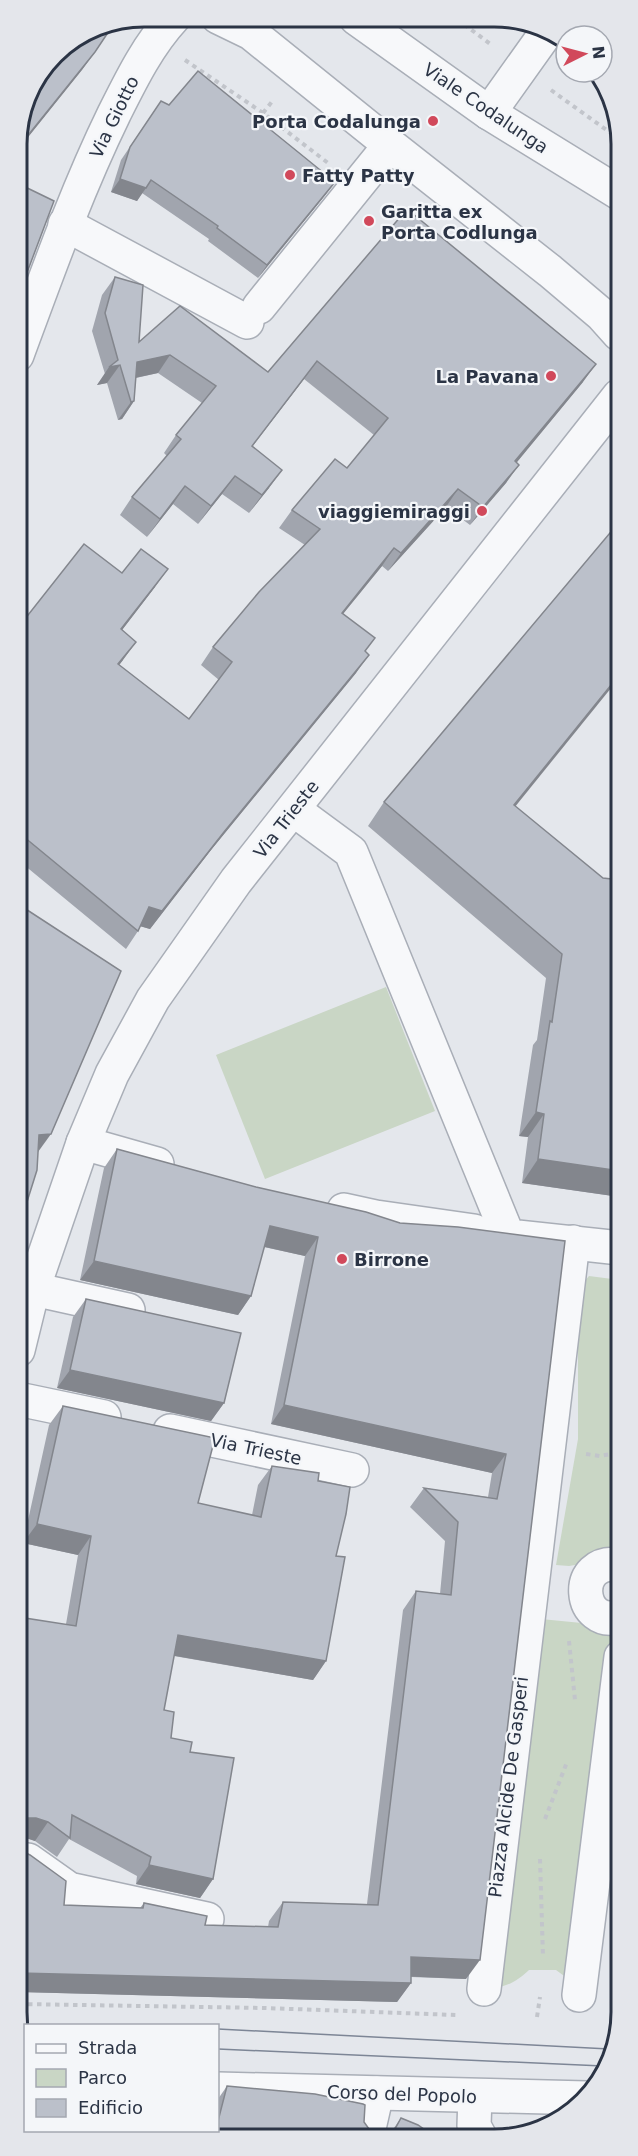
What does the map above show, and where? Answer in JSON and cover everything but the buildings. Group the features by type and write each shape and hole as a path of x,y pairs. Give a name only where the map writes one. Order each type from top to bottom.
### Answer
{"street":[{"name":"Via Giotto","path":"27,328 65,224 102,138 133,75 166,27"},
{"path":"239,27 252,33 550,271 611,325"},
{"name":"Viale Codalunga","path":"369,27 489,113 611,188"},
{"path":"489,113 543,38"},
{"path":"65,224 253,315 390,145"},
{"name":"Via Trieste","path":"27,1313 33,1289 83,1143 112,1074 153,999 236,881 611,407"},
{"path":"294,810 351,852 508,1236"},
{"path":"83,1143 189,1173"},
{"path":"311,1203 376,1217 508,1236 611,1247"},
{"name":"Piazza Alcide De Gasperi","path":"484,1989 560,1586 573,1242"},
{"path":"33,1289 160,1317"},
{"name":"Via Trieste","path":"27,1401 352,1470"},
{"path":"560,1586 588,1577 597,1569 611,1564"},
{"path":"560,1586 586,1599 590,1607 598,1614 611,1617"},
{"path":"579,1995 611,1737"},
{"path":"27,1858 69,1889 207,1919"},
{"name":"Corso del Popolo","path":"219,2089 573,2098"},
{"path":"369,2129 377,2093"},
{"path":"475,2096 476,2129"}],"path":[{"path":"183,59 263,113 357,186 399,222"},
{"path":"560,1586 576,1704"},
{"path":"544,1825 571,1754"},
{"path":"540,1853 543,1968"},
{"path":"537,2017 541,1987"},
{"path":"27,2004 265,2008 456,2015"}],"green space":[{"path":"386,987 435,1111 265,1179 216,1055"},
{"path":"589,1276 611,1279 611,1559 569,1566 556,1565 578,1439 576,1291"},
{"path":"541,1619 611,1626 571,1981 556,1970 529,1970 514,1982 495,1988"}],"tram line":[{"path":"219,2029 605,2049"},
{"path":"219,2049 598,2066"}],"place":[{"name":"Porta Codalunga","path":"433,121"},
{"name":"Fatty Patty","path":"290,175"},
{"name":"Garitta ex Porta Codlunga","path":"369,221"},
{"name":"La Pavana","path":"551,376"},
{"name":"viaggiemiraggi","path":"482,511"},
{"name":"Birrone","path":"342,1259"}]}
